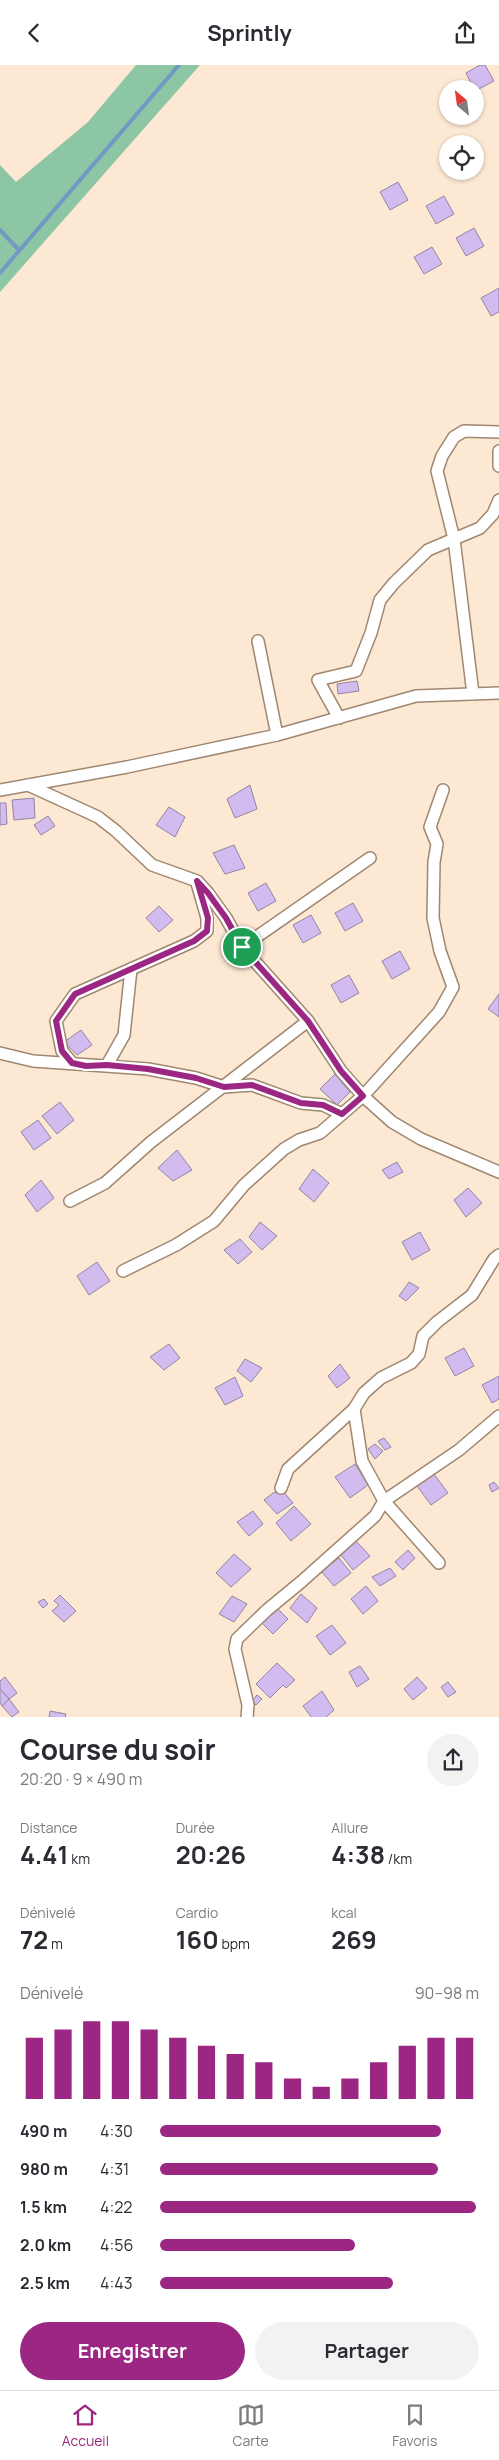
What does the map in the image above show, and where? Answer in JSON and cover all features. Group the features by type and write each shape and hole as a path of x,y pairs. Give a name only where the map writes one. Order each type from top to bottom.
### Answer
{"street":[{"path":"473,694 454,539 437,471 442,456 454,437 464,431 499,432"},
{"path":"499,451 499,466"},
{"path":"340,718 318,681 356,671 371,633 380,600 428,550 480,528 493,514 499,500"},
{"path":"258,641 277,735"},
{"path":"0,790 277,735 416,696 499,693"},
{"path":"52,781 65,803"},
{"path":"28,785 98,817 152,865 197,881 226,918 242,947 308,1021 341,1071 363,1096 392,1122 422,1139 499,1171"},
{"path":"124,1271 176,1245 214,1221 244,1185 284,1149 299,1140 320,1133 363,1096 439,1012 453,987 440,951 433,918 434,862 437,844 430,827 443,789"},
{"path":"242,947 370,858"},
{"path":"72,1063 62,1051 56,1021 75,994 194,941 207,931 208,918 197,881"},
{"path":"107,1065 124,1035 131,969"},
{"path":"70,1201 105,1183 151,1142 308,1021"},
{"path":"0,1053 32,1061 72,1063 86,1066 107,1065 167,1073 224,1087 252,1085 301,1103 323,1105 342,1114"},
{"path":"281,1487 288,1469 354,1409 364,1393 381,1378 411,1363 419,1353 423,1336 437,1322 472,1295 494,1259 499,1255"},
{"path":"354,1409 362,1461 384,1501 439,1563"},
{"path":"247,1717 248,1705 235,1649 237,1639 267,1610 302,1582 375,1516 384,1501 459,1450 499,1416"}],"green space":[{"path":"136,65 200,65 0,292 0,165 16,182 88,122"}],"building":[{"path":"480,65 485,65 494,81 484,86 484,80 470,80 466,73"},
{"path":"398,182 408,200 390,210 380,192"},
{"path":"444,196 454,214 436,224 426,206"},
{"path":"474,228 484,246 466,256 456,238"},
{"path":"432,247 442,264 424,274 414,257"},
{"path":"499,288 499,312 491,316 481,298"},
{"path":"357,681 359,691 338,694 337,684"},
{"path":"250,785 257,809 235,818 227,799"},
{"path":"34,798 35,818 14,820 12,800"},
{"path":"0,803 6,803 7,824 0,825"},
{"path":"169,807 185,817 175,837 156,825"},
{"path":"48,816 55,826 41,835 34,825"},
{"path":"234,845 245,868 225,874 213,853"},
{"path":"266,883 276,901 258,911 248,893"},
{"path":"353,903 363,921 345,931 335,913"},
{"path":"159,906 173,920 159,932 146,918"},
{"path":"311,915 321,933 303,943 293,925"},
{"path":"400,951 410,969 392,979 382,961"},
{"path":"349,975 359,993 341,1003 331,985"},
{"path":"499,994 499,1017 488,1009"},
{"path":"81,1030 92,1045 77,1055 64,1042"},
{"path":"335,1074 350,1092 337,1105 320,1089"},
{"path":"60,1102 74,1120 57,1134 42,1116"},
{"path":"38,1120 51,1138 34,1150 21,1132"},
{"path":"177,1150 192,1170 173,1181 158,1168"},
{"path":"397,1162 403,1172 389,1179 382,1170"},
{"path":"313,1169 329,1183 314,1202 299,1189"},
{"path":"41,1180 54,1198 37,1212 25,1195"},
{"path":"468,1188 482,1203 466,1217 454,1200"},
{"path":"260,1222 277,1236 262,1250 249,1237"},
{"path":"420,1232 430,1250 412,1260 402,1242"},
{"path":"240,1239 252,1252 238,1264 224,1250"},
{"path":"97,1262 110,1281 89,1295 77,1276"},
{"path":"409,1282 419,1288 406,1301 399,1296"},
{"path":"169,1344 180,1358 164,1370 150,1357"},
{"path":"464,1348 474,1366 455,1376 445,1358"},
{"path":"245,1359 262,1368 251,1382 237,1371"},
{"path":"340,1364 350,1378 337,1388 328,1376"},
{"path":"499,1376 499,1399 492,1403 482,1385"},
{"path":"235,1377 243,1396 225,1405 215,1388"},
{"path":"384,1438 391,1447 385,1450 378,1441"},
{"path":"375,1444 383,1451 375,1459 368,1449"},
{"path":"355,1464 368,1485 350,1498 335,1477"},
{"path":"434,1474 448,1493 431,1505 417,1486"},
{"path":"494,1482 499,1488 492,1492 489,1485"},
{"path":"283,1491 293,1503 277,1514 264,1500 273,1493"},
{"path":"294,1506 311,1524 291,1541 276,1523"},
{"path":"253,1511 263,1524 249,1536 237,1522"},
{"path":"356,1541 370,1556 353,1570 341,1555"},
{"path":"408,1550 415,1558 403,1570 395,1562"},
{"path":"234,1554 251,1569 231,1587 216,1573"},
{"path":"339,1558 351,1573 334,1586 321,1571"},
{"path":"390,1568 396,1576 380,1586 372,1577"},
{"path":"366,1586 378,1601 363,1614 351,1599"},
{"path":"301,1594 317,1608 307,1623 290,1608"},
{"path":"60,1595 76,1611 64,1622 52,1611 59,1605 54,1601"},
{"path":"232,1596 247,1604 234,1622 219,1614"},
{"path":"44,1599 48,1604 43,1608 38,1602"},
{"path":"277,1608 288,1619 273,1634 262,1623"},
{"path":"332,1625 346,1643 330,1655 316,1636"},
{"path":"277,1663 295,1680 286,1688 283,1685 270,1698 256,1684"},
{"path":"360,1666 369,1679 357,1687 349,1672"},
{"path":"5,1677 17,1693 9,1699 0,1689 0,1681"},
{"path":"417,1677 427,1688 413,1700 404,1689"},
{"path":"448,1682 456,1692 448,1697 441,1687"},
{"path":"0,1689 9,1699 2,1706 0,1703"},
{"path":"322,1691 334,1710 326,1717 311,1717 303,1706"},
{"path":"257,1695 262,1699 256,1705 252,1701"},
{"path":"9,1699 19,1712 12,1717 2,1706"},
{"path":"50,1711 66,1714 65,1717 49,1717"}],"waterway":[{"path":"0,273 179,65"},
{"path":"0,230 19,250"}],"route":[{"path":"197,881 226,918 242,947 308,1021 341,1071 363,1096 342,1114 323,1105 301,1103 274,1091 252,1085 224,1087 196,1078 148,1069 107,1065 86,1066 72,1063 62,1051 56,1021 75,994 194,941 207,931 208,918 197,881"}]}
